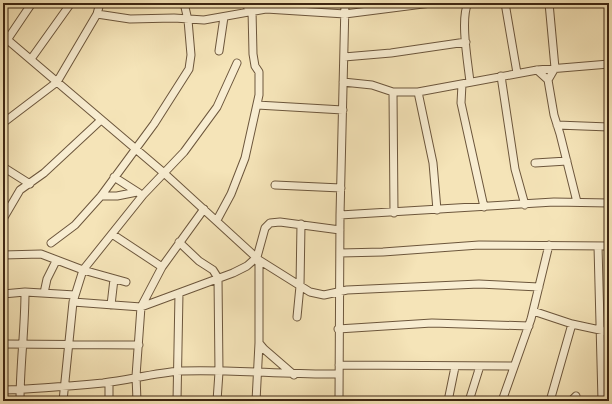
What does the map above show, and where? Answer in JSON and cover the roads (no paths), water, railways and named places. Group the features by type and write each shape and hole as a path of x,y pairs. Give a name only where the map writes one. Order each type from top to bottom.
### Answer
{"street":[{"path":"3,46 5,37 32,3"},
{"path":"30,59 71,3"},
{"path":"3,123 57,82 97,14 100,3"},
{"path":"51,243 75,225 101,196 171,99 191,65 188,20 184,3"},
{"path":"243,3 252,10"},
{"path":"339,401 338,329 345,3"},
{"path":"97,14 130,19 174,18 204,20 252,10 266,9 345,14 431,3"},
{"path":"468,3 466,11 466,42 470,82"},
{"path":"506,3 517,73"},
{"path":"548,80 554,68 549,3"},
{"path":"217,220 231,194 245,158 260,84 259,72 255,66 253,54 252,10"},
{"path":"220,51 224,17"},
{"path":"5,37 164,173 258,259 310,292 324,295 355,290 479,284 539,287"},
{"path":"344,57 391,53 466,42"},
{"path":"63,401 74,299 83,270 112,234 140,193 164,173 184,152 217,107 237,63"},
{"path":"343,82 372,86 393,92 418,92 537,70 609,64"},
{"path":"537,70 548,80 557,125 568,161 577,202"},
{"path":"501,76 515,169 525,205"},
{"path":"462,84 461,103 484,207"},
{"path":"393,92 394,213"},
{"path":"418,92 433,163 437,210"},
{"path":"256,105 343,110"},
{"path":"3,219 6,207 18,193 69,152 101,120"},
{"path":"557,125 609,127"},
{"path":"535,162 568,161"},
{"path":"3,166 30,184"},
{"path":"114,176 140,193"},
{"path":"275,185 341,188"},
{"path":"101,196 140,193"},
{"path":"340,215 577,202 609,203"},
{"path":"137,401 136,376 141,307 162,266 204,209"},
{"path":"256,401 259,342 258,259 263,233 270,223 301,224 340,230"},
{"path":"297,318 300,286 301,224"},
{"path":"112,234 162,266"},
{"path":"179,242 199,261 214,270 218,278 219,372 217,401"},
{"path":"340,253 383,252 479,245 609,246"},
{"path":"502,401 529,326 549,245"},
{"path":"598,246 602,401"},
{"path":"3,255 41,254 56,261 83,270 126,282"},
{"path":"3,294 25,292 44,293 111,305 141,307 243,268 258,259"},
{"path":"44,293 47,279 56,261"},
{"path":"111,305 114,279"},
{"path":"19,397 21,363 24,346 25,292"},
{"path":"177,401 179,293"},
{"path":"533,310 572,324 609,332"},
{"path":"338,329 357,326 432,323 529,326"},
{"path":"550,401 572,324"},
{"path":"259,342 264,349 294,375"},
{"path":"3,344 24,346 139,346"},
{"path":"339,365 456,367 514,366"},
{"path":"469,401 480,366"},
{"path":"448,401 456,367"},
{"path":"3,390 19,397 65,386 109,382 136,376 178,372 257,371 294,375 338,374"},
{"path":"109,382 109,401"}]}
